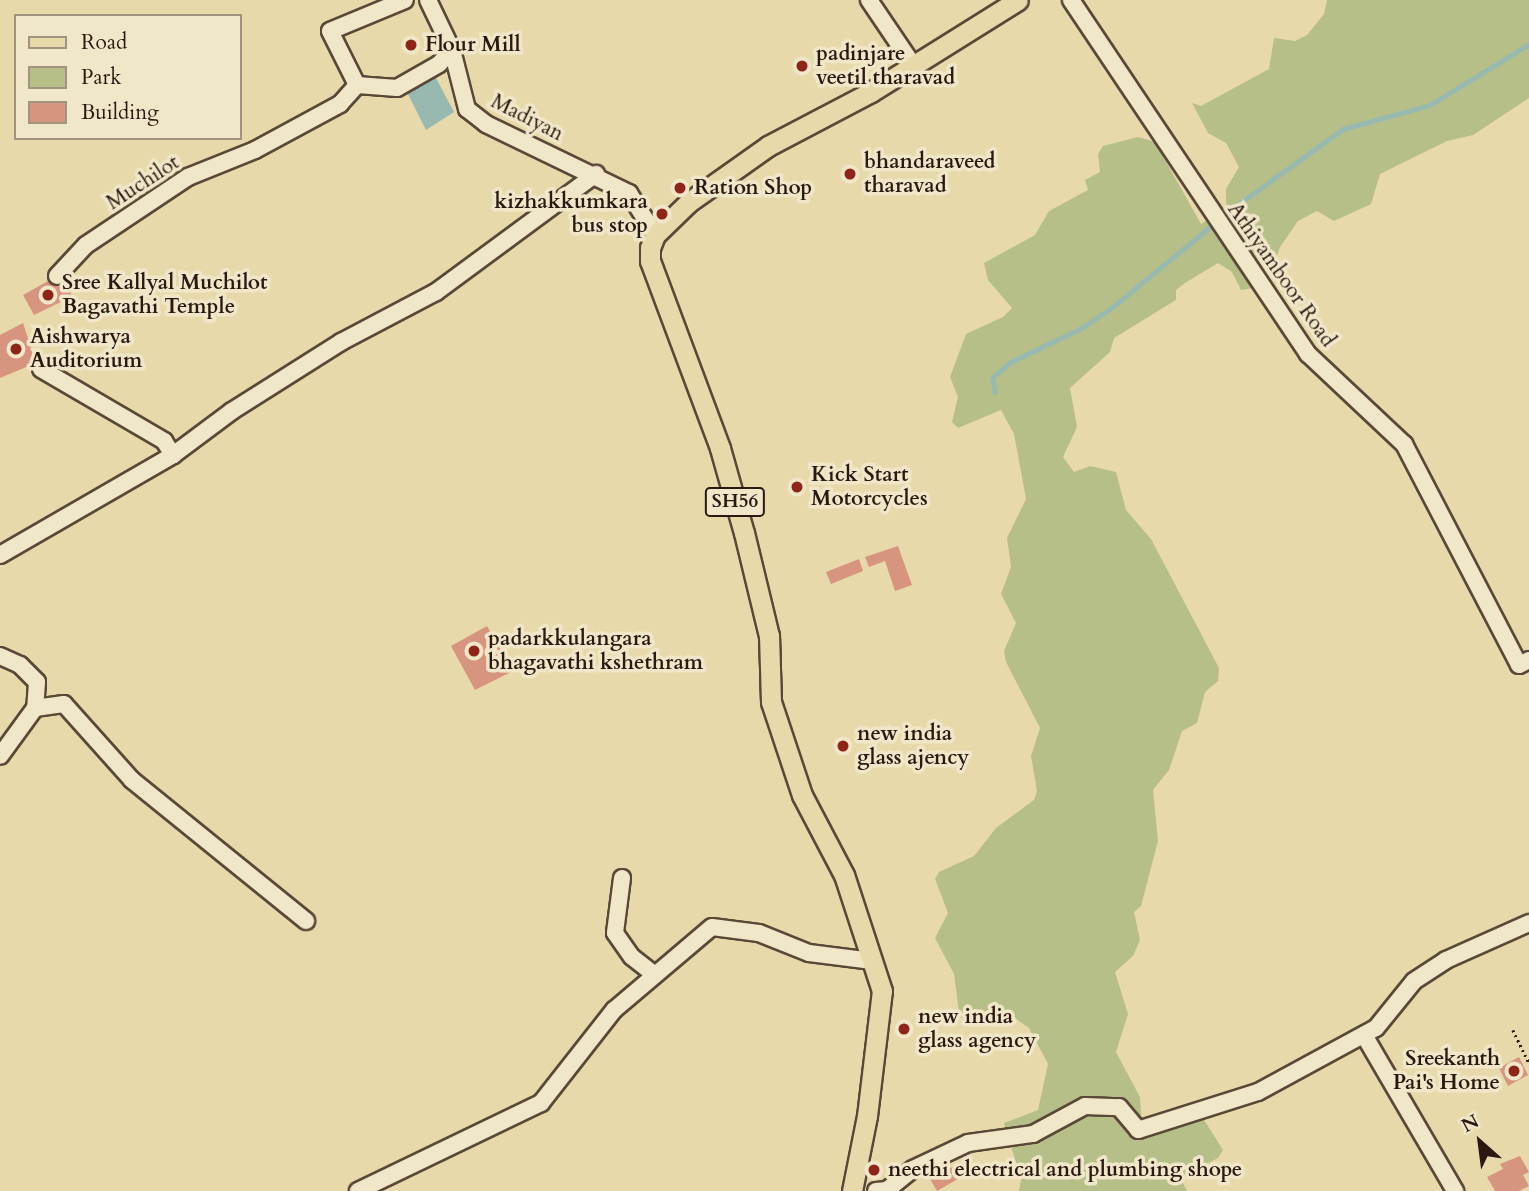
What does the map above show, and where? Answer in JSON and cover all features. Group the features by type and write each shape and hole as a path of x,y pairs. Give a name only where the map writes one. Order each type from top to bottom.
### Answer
{"main road":[{"path":"655,235 689,202 768,146 913,65 1018,0"},
{"name":"SH56","path":"655,235 650,261 720,448 744,533 769,636 771,702 802,795 844,874 881,991 867,1116 852,1191"}],"street":[{"path":"405,0 330,31 357,85 397,88 439,64 452,50"},
{"name":"Madiyan","path":"429,0 452,50 467,109 486,124 596,174 629,193 655,235"},
{"path":"869,0 913,65"},
{"name":"Athiyamboor Road","path":"1071,0 1224,234 1308,354 1404,444 1519,665 1529,660"},
{"name":"Muchilot","path":"57,276 86,245 188,177 255,150 340,104 357,85"},
{"path":"0,555 173,455 270,385 436,292 596,174"},
{"path":"41,369 164,441 173,455"},
{"path":"0,656 20,665 37,682 36,708 0,756"},
{"path":"36,708 64,704 132,780 306,921"},
{"path":"622,878 615,933 632,957 654,974"},
{"path":"876,1191 887,1190 913,1169 968,1143 1033,1134 1085,1106 1119,1107 1138,1130 1197,1115 1258,1092 1377,1028 1414,981 1478,943 1529,923"},
{"path":"358,1191 541,1103 614,1010 712,927 759,933 809,953 872,961"},
{"path":"1364,1035 1455,1191"}],"path":[{"path":"1513,1030 1529,1063"}],"green space":[{"path":"1327,0 1529,0 1529,98 1473,135 1447,141 1380,174 1371,204 1334,221 1317,211 1298,221 1280,247 1271,273 1252,252 1259,287 1241,290 1232,272 1218,263 1185,283 1176,290 1176,300 1114,338 1110,352 1070,388 1077,427 1063,457 1074,472 1090,466 1116,472 1126,510 1151,539 1219,668 1218,681 1205,692 1197,723 1182,731 1169,770 1153,790 1158,841 1141,906 1134,912 1140,940 1133,956 1115,972 1128,1014 1116,1052 1140,1097 1142,1128 1199,1112 1223,1150 1218,1158 1188,1174 1182,1181 1187,1191 1019,1191 1021,1179 1004,1123 1038,1110 1048,1064 1029,1028 1013,1017 995,1015 967,1027 959,1012 954,974 935,938 948,913 935,879 939,872 974,856 996,828 1034,800 1037,791 1031,756 1040,728 1006,662 1004,651 1016,623 1001,594 1011,567 1007,538 1026,499 1014,434 1001,410 958,428 952,422 958,397 950,377 966,334 1003,317 1012,308 988,280 984,263 1035,235 1049,211 1088,190 1085,180 1100,172 1098,154 1103,146 1138,137 1155,142 1201,224 1226,208 1226,189 1239,167 1226,143 1208,133 1192,103 1201,106 1269,69 1274,38 1295,41 1307,35 1324,14"}],"water":[{"path":"436,78 454,112 426,130 407,92"}],"building":[{"name":"Sree Kallyal Muchilot Bagavathi Temple","path":"57,276 73,296 34,315 23,295"},
{"name":"Aishwarya Auditorium","path":"23,323 36,363 0,378 0,335"},
{"path":"898,546 912,585 895,591 885,561 869,567 865,557"},
{"path":"859,559 863,571 831,584 826,572"},
{"path":"487,626 513,671 475,690 451,646"},
{"name":"Sreekanth Pai's Home","path":"1519,1057 1528,1075 1508,1086 1499,1068"},
{"path":"1520,1156 1529,1172 1523,1175 1529,1186 1519,1191 1495,1191 1487,1177 1503,1169 1500,1164"},
{"path":"956,1165 963,1176 937,1191 930,1179"}],"waterway":[{"path":"995,393 992,378 1009,363 1083,327 1114,306 1233,208 1343,129 1430,105 1529,44"}],"place":[{"name":"Flour Mill","path":"411,45"},
{"name":"padinjare veetil tharavad","path":"802,66"},
{"name":"bhandaraveed tharavad","path":"850,174"},
{"name":"Ration Shop","path":"680,188"},
{"name":"kizhakkumkara bus stop","path":"662,214"},
{"name":"Sree Kallyal Muchilot Bagavathi Temple","path":"48,295"},
{"name":"Aishwarya Auditorium","path":"16,349"},
{"name":"Kick Start Motorcycles","path":"797,487"},
{"name":"padarkkulangara bhagavathi kshethram","path":"474,651"},
{"name":"new india glass ajency","path":"843,746"},
{"name":"new india glass agency","path":"904,1029"},
{"name":"Sreekanth Pai's Home","path":"1514,1071"},
{"name":"neethi electrical and plumbing shope","path":"874,1170"}]}
